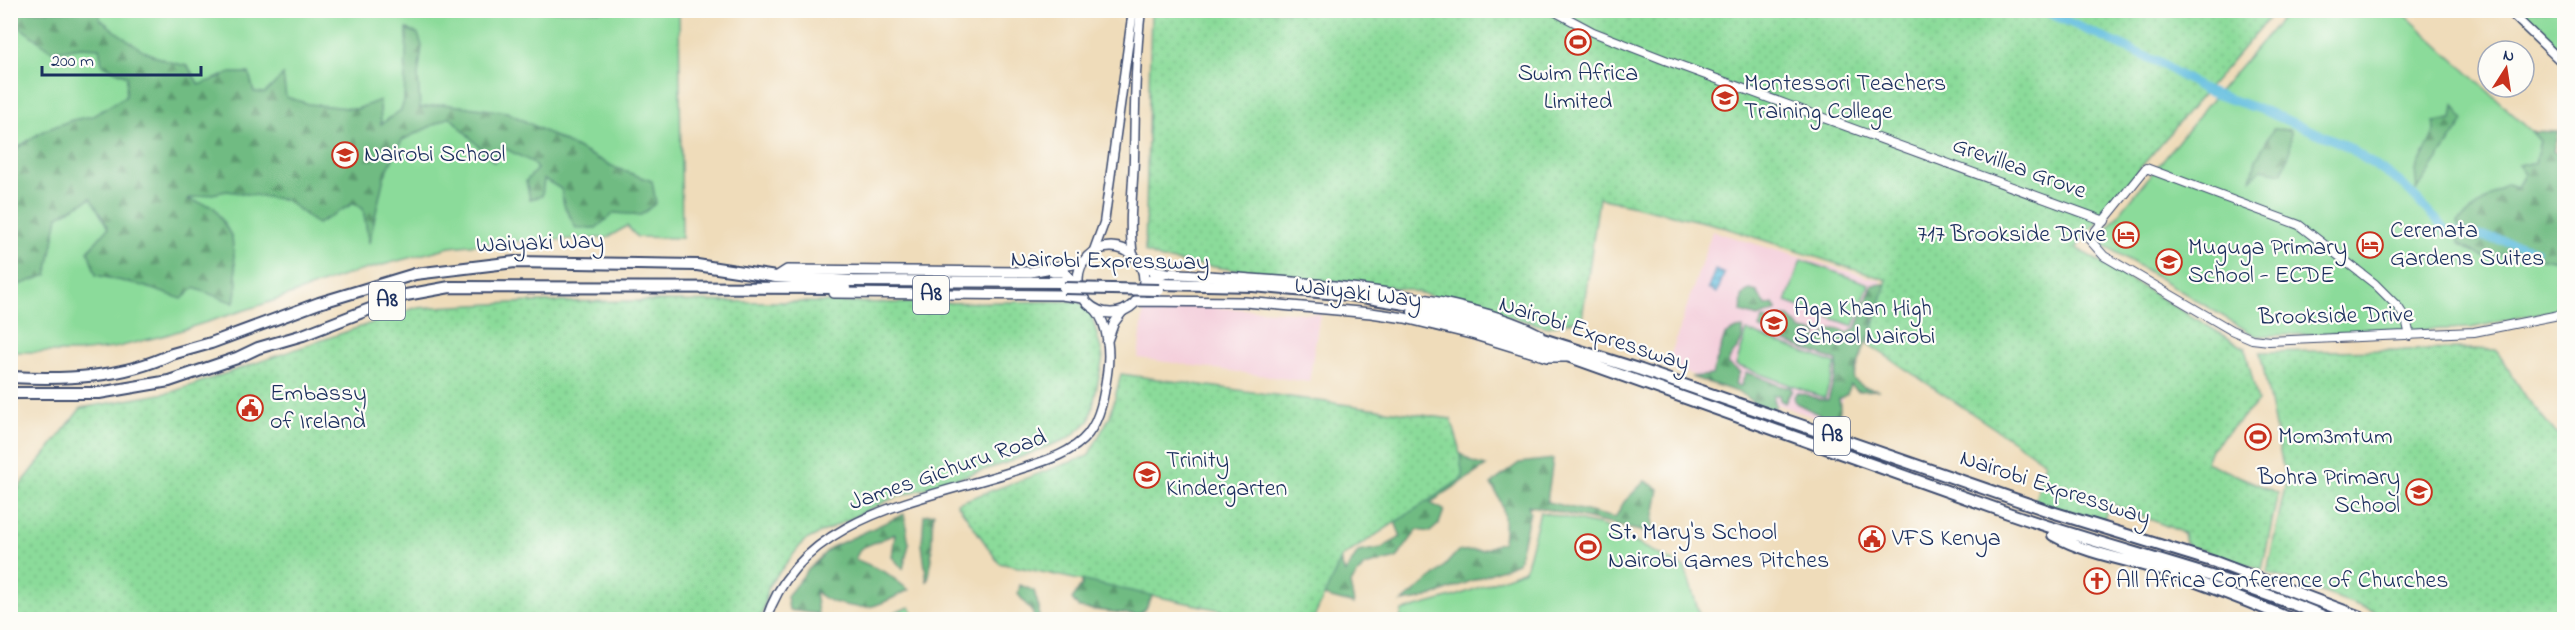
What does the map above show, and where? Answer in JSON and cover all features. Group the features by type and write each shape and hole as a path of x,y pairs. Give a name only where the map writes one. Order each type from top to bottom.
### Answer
{"highway":[{"name":"Waiyaki Way","path":"10,377 69,378 118,373 153,364 172,354 211,343 319,303 415,274 448,269 515,262 697,265 777,282"},
{"name":"Nairobi Expressway","path":"777,282 1063,292 1256,293 1432,312 1570,357 2028,520 2266,593 2332,620"},
{"name":"Waiyaki Way","path":"10,393 99,393 169,381 237,358 258,348 303,335 406,295 450,287 777,282"},
{"name":"Nairobi Expressway","path":"857,285 1042,282 1253,286 1348,295 1432,312 1554,343 1641,370 2063,516 2215,562 2362,618"},
{"path":"2028,520 2056,537 2159,570 2293,620"}],"main road":[{"path":"1107,343 1102,321 1095,309 1083,298 1078,280 1084,262 1093,253 1104,223 1133,10"},
{"path":"1133,256 1130,224 1134,161 1133,98 1141,10"},
{"path":"2508,10 2565,64"},
{"path":"1120,102 1126,98 1133,98"},
{"path":"1093,253 1109,248 1126,251 1142,268 1144,279 1137,301 1123,311 1114,323 1107,343"},
{"name":"Waiyaki Way","path":"1083,298 1063,292 873,294 803,292 777,282 787,270 1030,272 1084,262"},
{"name":"Waiyaki Way","path":"1142,268 1167,273 1324,284 1420,298 1505,319 1554,343"},
{"path":"1030,272 1067,274 1071,279 1070,291 1063,292"},
{"path":"1167,273 1156,275 1152,279 1151,286 1156,296 1170,300"},
{"name":"Waiyaki Way","path":"1137,301 1170,300 1284,305 1405,318 1475,335 1547,357 1570,357"},
{"path":"1095,309 1109,313 1123,311"},
{"name":"James Gichuru Road","path":"766,620 777,593 795,567 809,552 844,528 874,515 1052,459 1086,436 1100,410 1108,366 1107,343"}],"street":[{"name":"Grevillea Grove","path":"1552,10 1593,32 1665,60 2105,220"},
{"path":"2105,220 2146,168 2262,210 2299,225 2374,284 2406,319 2410,336"},
{"name":"Brookside Drive","path":"2105,220 2089,240 2104,256 2231,330 2252,339 2410,336 2474,332 2565,314"}],"shaded area":[{"name":"Aga Khan High School Nairobi","path":"1712,231 1881,281 1834,424 1667,366"},
{"path":"1163,304 1320,314 1309,382 1138,358 1144,307"}],"green space":[{"path":"10,11 100,11 100,19 141,49 162,59 188,66 199,85 230,73 249,73 254,92 265,93 283,75 286,97 309,104 357,109 380,100 381,124 401,110 404,101 407,29 418,34 422,46 418,76 420,108 443,104 507,112 616,168 652,181 656,203 641,215 614,213 596,228 576,228 564,205 561,189 544,179 542,196 530,199 526,181 537,169 532,162 502,147 494,162 450,117 402,140 384,177 369,243 363,209 354,203 317,224 286,200 227,191 187,199 214,207 232,237 237,283 234,303 194,288 182,299 143,286 96,275 88,251 108,228 91,198 58,216 47,275 11,288 11,152 43,131 72,120 93,116 126,96 127,76 102,64 99,48 80,47 53,52 21,28 11,28"},
{"name":"Nairobi School","path":"11,11 679,11 682,238 637,237 627,226 607,238 500,242 450,247 349,274 166,335 114,348 78,352 11,352"},
{"path":"1151,11 2275,11 2140,168 2076,248 2245,348 2258,402 2211,449 2206,462 2278,493 2262,570 2186,545 2184,533 2110,503 2103,521 2035,501 2045,462 1868,344 1887,280 1717,225 1599,198 1582,319 1548,327 1405,289 1294,279 1162,259 1145,252"},
{"path":"2288,11 2401,11 2476,80 2476,99 2496,99 2540,141 2535,164 2525,173 2517,187 2506,184 2458,222 2482,257 2518,253 2564,262 2564,311 2539,313 2471,328 2256,336 2097,241 2214,97"},
{"path":"2564,11 2564,52 2518,12"},
{"path":"2454,105 2464,121 2417,190 2415,172 2435,131 2434,122 2452,120"},
{"path":"2273,129 2291,130 2290,152 2282,173 2261,169 2251,180 2256,160"},
{"path":"2531,131 2558,132 2553,151 2564,159 2564,262 2518,253 2482,257 2459,243 2458,222 2506,184 2517,187 2525,173 2518,164 2535,164 2540,141"},
{"path":"1801,260 1869,284 1854,326 1786,302"},
{"path":"1884,284 1889,290 1884,304 1873,318 1875,331 1867,339 1853,379 1864,387 1879,390 1858,391 1851,385 1847,394 1839,399 1839,416 1830,429 1820,424 1820,415 1796,403 1794,397 1796,393 1800,393 1828,400 1837,361 1767,335 1766,331 1759,328 1763,319 1772,321 1779,317 1789,317 1802,330 1818,333 1815,339 1822,339 1826,332 1833,329 1847,334 1857,327 1872,285"},
{"path":"1750,290 1757,292 1766,306 1773,304 1777,310 1758,317 1741,312 1742,296"},
{"path":"1078,301 1091,313 1103,357 1090,420 1069,438 1003,464 891,499 804,541 769,585 761,619 11,619 10,493 13,495 81,408 172,392 415,308 531,302 934,303"},
{"path":"1743,328 1742,339 1727,364 1740,372 1735,384 1740,387 1746,373 1779,386 1790,387 1792,390 1785,403 1780,400 1779,395 1773,395 1776,406 1769,411 1760,408 1741,393 1691,377 1712,375 1725,335"},
{"path":"1747,331 1836,364 1825,398 1736,365"},
{"path":"2496,350 2526,397 2564,443 2564,619 2395,619 2267,572 2286,482 2260,352"},
{"path":"1121,374 1451,419 1458,442 1463,478 1342,557 1313,620 1263,619 999,563 957,503 1088,456 1110,416"},
{"path":"1455,450 1474,463 1486,466 1430,503 1444,510 1439,524 1430,532 1417,530 1397,558 1364,566 1350,584 1354,604 1324,596 1312,590 1338,554 1345,573 1358,552 1382,548 1401,537 1394,519"},
{"path":"1553,459 1547,502 1615,518 1624,502 1645,481 1659,489 1653,534 1528,505 1530,512 1518,563 1427,598 1402,602 1440,571 1458,551 1482,550 1503,542 1503,511 1491,484 1519,463"},
{"name":"St. Mary's School Nairobi Games Pitches","path":"1540,512 1603,526 1685,568 1701,619 1400,619 1402,611 1459,595 1525,570"},
{"path":"934,513 931,565 927,582 922,544 924,515"},
{"path":"904,514 909,544 903,569 892,557 895,534 861,548 855,559 885,572 909,590 868,607 833,602 815,591 818,614 789,610 787,596 830,548"},
{"path":"1081,566 1154,593 1145,610 1137,615 1079,608 1072,599 1082,585"},
{"path":"1020,585 1034,591 1039,608 1039,619 1034,619 1033,613 1018,594"},
{"path":"910,607 916,619 879,618"}],"water":[{"path":"1715,270 1724,274 1717,293 1708,289"}],"waterway":[{"path":"2042,10 2160,63 2206,91 2265,111 2343,144 2401,183 2447,231 2497,239 2535,250"}],"place":[{"name":"Swim Africa Limited","path":"1578,42"},
{"name":"Montessori Teachers Training College","path":"1725,98"},
{"name":"Nairobi School","path":"345,155"},
{"name":"717 Brookside Drive","path":"2126,235"},
{"name":"Cerenata Gardens Suites","path":"2370,245"},
{"name":"Muguga Primary School - ECDE","path":"2169,262"},
{"name":"Aga Khan High School Nairobi","path":"1774,323"},
{"name":"Embassy of Ireland","path":"250,408"},
{"name":"Mom3mtum","path":"2258,437"},
{"name":"Trinity Kindergarten","path":"1147,475"},
{"name":"Bohra Primary School","path":"2419,492"},
{"name":"VFS Kenya","path":"1872,539"},
{"name":"St. Mary's School Nairobi Games Pitches","path":"1588,547"},
{"name":"All Africa Conference of Churches","path":"2097,581"}]}
